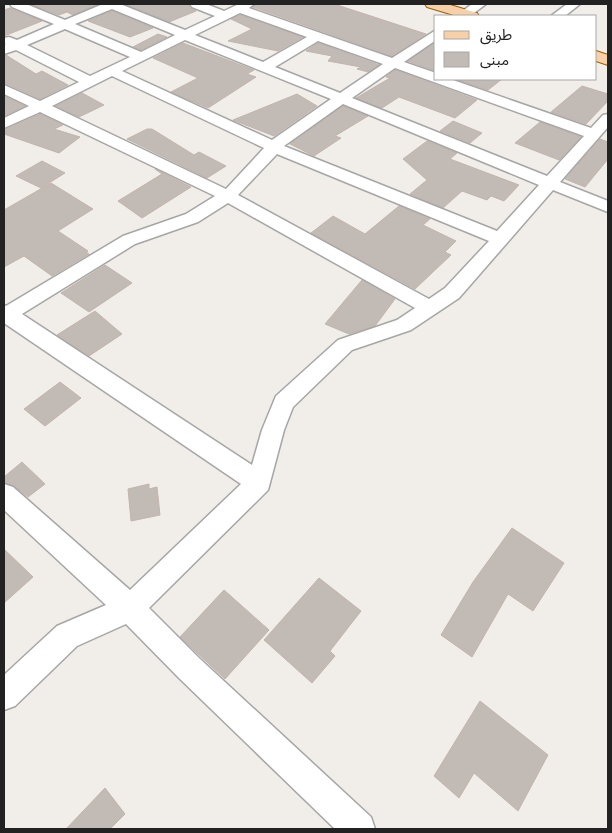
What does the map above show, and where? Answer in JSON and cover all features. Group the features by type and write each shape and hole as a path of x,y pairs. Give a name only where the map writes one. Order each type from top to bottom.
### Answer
{"main road":[{"path":"432,4 466,15"}],"street":[{"path":"4,6 10,4"},
{"path":"16,4 140,56"},
{"path":"4,50 112,4 183,35 608,207"},
{"path":"196,4 224,15"},
{"path":"466,15 480,4"},
{"path":"558,15 574,4"},
{"path":"4,124 243,6 317,36 434,77"},
{"path":"259,483 5,314 129,240 192,218 228,196 282,140 434,35"},
{"path":"265,68 317,36"},
{"path":"4,38 89,82"},
{"path":"111,71 274,148 501,238"},
{"path":"4,695 67,636 130,608 259,483 273,430 284,402 345,345 404,325 452,293 601,126 444,80"},
{"path":"4,89 228,196 430,308"},
{"path":"4,495 130,608 188,668 359,829"}],"building":[{"path":"30,4 99,4 73,15 67,12 59,15"},
{"path":"124,4 188,4 190,8 196,11 169,22"},
{"path":"256,4 334,4 426,34 392,56 253,7"},
{"path":"10,8 42,21 4,36 4,10"},
{"path":"112,11 153,28 130,37 88,21"},
{"path":"240,15 303,37 278,51 228,41 252,29 231,19"},
{"path":"158,34 167,37 141,50 133,47"},
{"path":"183,43 254,70 247,74 256,77 208,108 171,92 198,78 153,58"},
{"path":"318,43 379,65 368,72 357,69 361,67 328,61 332,56 306,51"},
{"path":"434,43 434,70 408,61"},
{"path":"6,55 36,74 42,71 68,85 40,99 4,83 4,56"},
{"path":"395,70 477,100 455,118 399,97 382,108 356,98 390,78 386,77"},
{"path":"458,80 501,80 488,90"},
{"path":"582,86 608,94 608,101 586,124 551,112"},
{"path":"82,93 104,105 79,117 56,106"},
{"path":"297,94 317,106 274,136 233,120"},
{"path":"4,96 25,106 4,116"},
{"path":"343,106 368,116 335,136 341,138 314,156 290,144"},
{"path":"40,114 63,125 54,129 80,137 59,153 4,134 4,130"},
{"path":"453,121 482,133 470,143 440,131"},
{"path":"540,122 581,137 559,160 515,143"},
{"path":"147,129 152,129 194,155 199,152 226,166 207,178 127,139"},
{"path":"600,139 608,142 608,159 585,187 565,179"},
{"path":"427,141 457,153 450,159 519,185 504,201 491,196 487,200 462,191 443,208 410,194 427,180 403,159"},
{"path":"42,161 65,173 41,188 16,176"},
{"path":"155,169 191,187 142,218 118,201 162,174"},
{"path":"51,183 93,209 58,231 88,251 86,252 89,254 52,276 24,256 4,267 4,210"},
{"path":"399,206 430,219 423,225 456,241 445,252 451,255 415,289 311,233 333,216 365,234"},
{"path":"105,265 132,283 89,312 61,293"},
{"path":"362,280 395,299 375,326 349,334 325,324"},
{"path":"95,311 122,334 89,356 57,335"},
{"path":"60,382 81,398 45,426 24,409"},
{"path":"22,462 45,484 28,497 14,486 4,482 4,477"},
{"path":"149,484 149,489 157,487 160,515 131,521 128,489"},
{"path":"512,528 564,563 533,611 508,594 472,657 441,635 473,582"},
{"path":"4,549 33,577 4,603"},
{"path":"319,578 361,611 330,651 335,656 312,683 264,640"},
{"path":"224,590 269,630 225,679 180,637"},
{"path":"480,701 548,755 518,811 474,773 459,798 434,776"},
{"path":"105,788 125,814 110,829 66,829"}]}
